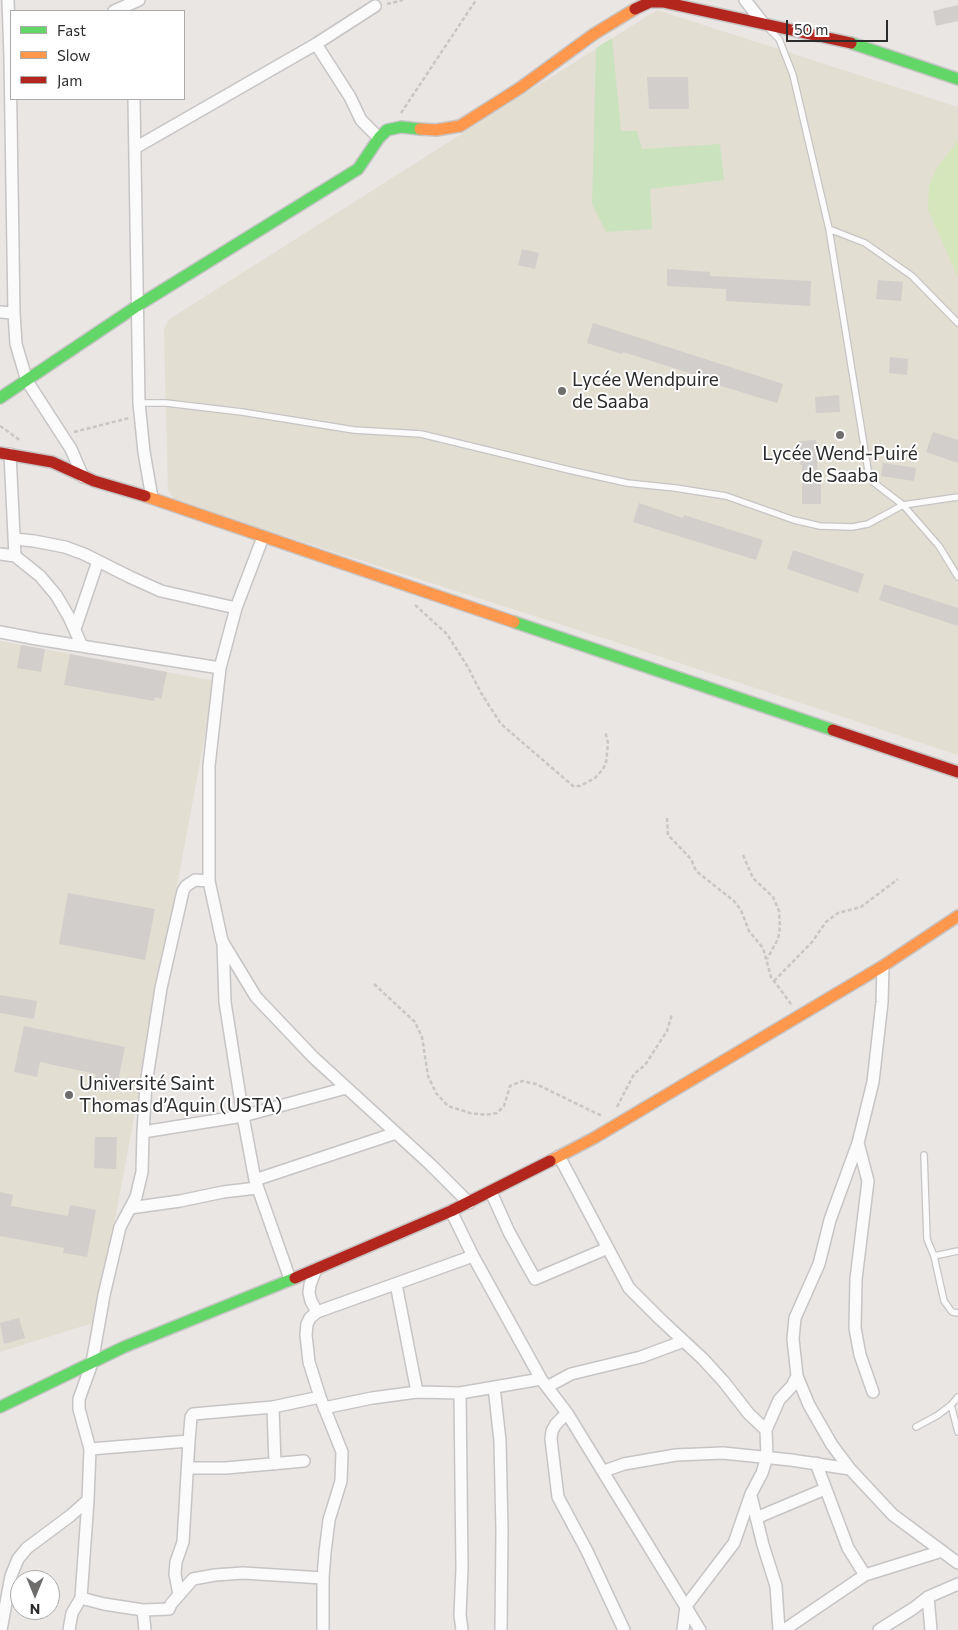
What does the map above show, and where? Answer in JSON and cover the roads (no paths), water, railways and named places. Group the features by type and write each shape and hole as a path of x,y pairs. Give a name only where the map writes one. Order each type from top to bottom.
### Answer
{"street":[{"path":"8,0 10,34"},
{"path":"746,0 764,22"},
{"path":"0,398 137,306 358,168 383,134 402,127 436,130 460,126 520,88 594,34 641,4 663,2 846,41 958,79"},
{"path":"117,10 135,4"},
{"path":"135,148 316,44 375,6"},
{"path":"316,44 350,98 361,120 383,134"},
{"path":"11,100 16,344 27,381 71,449 83,476"},
{"path":"134,100 139,403 152,498"},
{"path":"0,192 12,194"},
{"path":"0,312 14,313"},
{"path":"15,556 5,454 52,462 83,476 958,772"},
{"path":"263,537 236,608 220,668 209,766 209,881 222,941 225,1002 256,1184 290,1279"},
{"path":"14,539 64,547 84,554 161,590 236,608"},
{"path":"0,554 15,556 35,571 51,588 63,606 82,646"},
{"path":"75,629 98,561"},
{"path":"0,632 220,668"},
{"path":"69,1630 72,1613 81,1598 88,1500 90,1449 79,1409 79,1399 92,1363 104,1295 120,1227 136,1197 142,1172 146,1084 162,988 182,891 195,880 209,881"},
{"path":"0,1407 124,1347 316,1269 491,1192 616,1126 883,966 958,916"},
{"path":"222,941 256,997 312,1057 431,1165 469,1203"},
{"path":"883,966 881,1022 873,1082 858,1143 830,1220 818,1264 795,1318 792,1339 797,1376 809,1405 832,1445 850,1469 893,1516 958,1563"},
{"path":"143,1132 243,1116 346,1088"},
{"path":"130,1208 180,1201 256,1184 396,1134"},
{"path":"858,1143 868,1181 856,1280 855,1328 860,1355 873,1392"},
{"path":"559,1156 629,1288 724,1382 749,1414 766,1430"},
{"path":"491,1192 536,1280 608,1248"},
{"path":"451,1211 473,1256 544,1383 567,1413 604,1471 700,1630"},
{"path":"323,1630 323,1578 329,1520 341,1481 342,1452 322,1402 309,1362 306,1335 307,1324 310,1318 317,1312 473,1256"},
{"path":"316,1269 309,1293 310,1301 317,1312"},
{"path":"396,1284 417,1392"},
{"path":"179,1595 175,1574 176,1562 183,1542 190,1417 193,1414 372,1398 417,1392 460,1393 494,1387 544,1383 571,1374 641,1357 684,1341"},
{"path":"683,1630 686,1606 734,1543 751,1494 762,1473 767,1457 766,1430 779,1400 792,1386 797,1376"},
{"path":"494,1387 500,1441 502,1530 501,1630"},
{"path":"460,1393 462,1568 460,1615 462,1630"},
{"path":"273,1407 275,1464"},
{"path":"567,1413 556,1424 552,1431 551,1440 558,1497 587,1551 624,1630"},
{"path":"90,1449 189,1441"},
{"path":"604,1471 624,1464 676,1454 723,1453 816,1463 850,1469"},
{"path":"188,1468 226,1468 304,1461"},
{"path":"816,1463 848,1548 865,1575"},
{"path":"756,1518 825,1489"},
{"path":"751,1494 763,1545 776,1586 779,1630"},
{"path":"1,1630 11,1576 18,1559 28,1548 88,1500"},
{"path":"784,1630 865,1575 942,1551"},
{"path":"81,1598 104,1604 143,1610 168,1610 193,1579 243,1573 323,1578"},
{"path":"880,1630 928,1597 958,1584"},
{"path":"928,1597 931,1630"},
{"path":"143,1610 145,1630"}],"lane":[{"path":"764,22 779,39 792,75 829,229 868,470 873,482 903,505 939,546 958,577"},
{"path":"829,229 865,243 912,276 958,323"},
{"path":"139,403 166,403 233,411 354,430 421,434 627,483 726,496 794,520 820,526 852,527 868,524 903,505 958,497"},
{"path":"924,1155 926,1239 934,1256 944,1301 952,1312 958,1313"},
{"path":"934,1256 958,1251"},
{"path":"916,1427 938,1415 958,1397"},
{"path":"951,1405 958,1432"}],"place":[{"name":"Lycée Wendpuire de Saaba","path":"562,391"},
{"name":"Lycée Wend-Puiré de Saaba","path":"840,435"},
{"name":"Université Saint Thomas d’Aquin (USTA)","path":"69,1095"}]}
